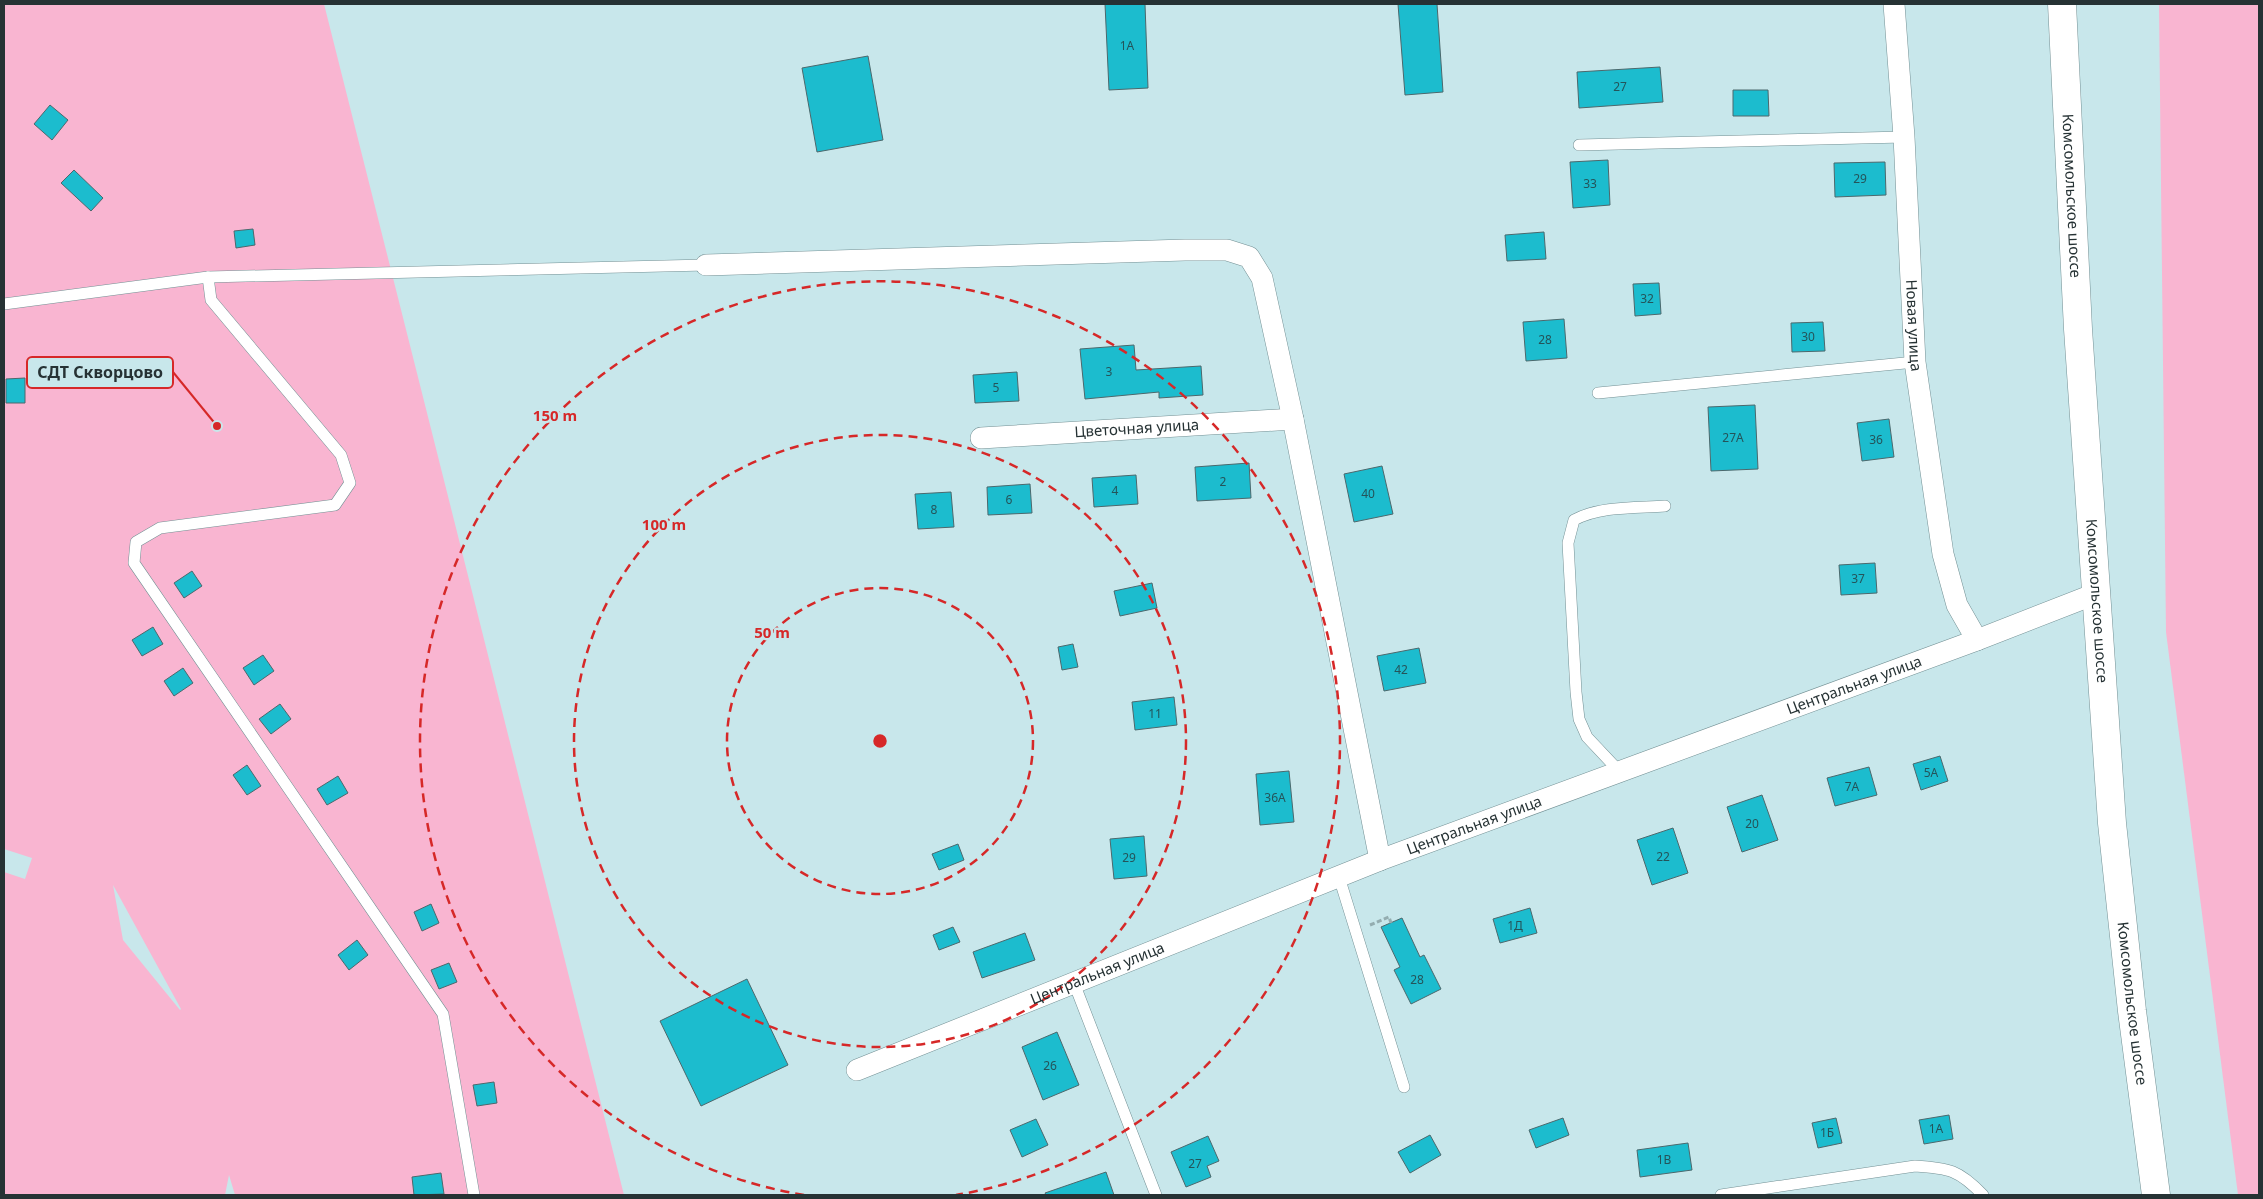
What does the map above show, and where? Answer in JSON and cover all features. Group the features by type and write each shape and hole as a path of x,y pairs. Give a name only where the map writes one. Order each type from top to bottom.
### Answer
{"highway":[{"name":"Комсомольское шоссе","path":"2062,4 2078,329 2113,833 2132,1011 2156,1195"}],"street":[{"name":"Новая улица","path":"1894,4 1904,137 1915,362 1943,554 1957,604 1977,640"},
{"path":"706,265 1175,250 1227,250 1249,257 1262,278 1293,419 1380,860"},
{"name":"Цветочная улица","path":"982,438 1293,419"},
{"name":"Центральная улица","path":"857,1070 1380,860 1977,640 2095,594"}],"lane":[{"path":"1579,145 1904,137"},
{"path":"4,306 208,277 706,265"},
{"path":"208,277 211,300 341,455 350,483 335,505 160,528 136,542 134,563 443,1014 474,1195"},
{"path":"1598,393 1915,362"},
{"path":"1619,772 1587,737 1579,719 1574,662 1569,531 1574,520 1584,515 1600,511 1665,506"},
{"path":"1339,877 1404,1087"},
{"path":"1074,983 1156,1195"},
{"path":"1721,1195 1916,1166 1944,1168 1957,1172 1983,1195"}],"path":[{"path":"1356,931 1389,917 1392,923"}],"shaded area":[{"path":"4,4 324,4 624,1195 235,1195 229,1175 225,1195 4,1195 4,872 25,879 32,858 4,849","holes":["113,885 181,1009 123,940"]},
{"path":"2159,4 2259,4 2259,1195 2238,1195 2166,632"}],"building":[{"path":"1105,4 1145,4 1148,88 1109,90"},
{"path":"1398,4 1437,4 1443,92 1405,95"},
{"path":"868,56 883,140 817,152 802,68"},
{"path":"1660,67 1663,102 1579,108 1577,72"},
{"path":"1733,90 1768,90 1769,116 1733,116"},
{"path":"50,105 68,120 52,140 34,124"},
{"path":"1608,160 1610,205 1573,208 1570,162"},
{"path":"1885,162 1886,195 1835,197 1834,163"},
{"path":"74,170 103,198 91,211 61,183"},
{"path":"253,229 255,245 236,248 234,231"},
{"path":"1544,232 1546,259 1507,261 1505,235"},
{"path":"1659,283 1661,314 1635,316 1633,284"},
{"path":"1564,319 1567,358 1526,361 1523,322"},
{"path":"1823,322 1825,351 1792,352 1791,323"},
{"path":"1134,345 1136,370 1201,366 1203,395 1159,398 1159,392 1085,399 1080,349"},
{"path":"1017,372 1019,401 975,403 973,375"},
{"path":"25,378 25,403 6,403 6,379"},
{"path":"1755,405 1758,469 1711,471 1708,407"},
{"path":"1889,419 1894,457 1862,461 1857,423"},
{"path":"1249,463 1251,498 1197,501 1195,467"},
{"path":"1382,466 1393,514 1354,522 1344,474"},
{"path":"1136,475 1138,504 1094,507 1092,478"},
{"path":"1030,484 1032,513 988,515 987,487"},
{"path":"951,492 954,527 918,529 915,494"},
{"path":"1875,563 1877,593 1841,595 1839,565"},
{"path":"192,571 202,586 184,598 174,583"},
{"path":"1152,583 1157,608 1120,616 1114,591"},
{"path":"153,627 163,644 142,656 132,640"},
{"path":"1073,644 1078,667 1062,670 1058,647"},
{"path":"1419,648 1426,683 1384,691 1377,656"},
{"path":"263,655 274,671 254,685 243,668"},
{"path":"183,668 193,683 174,696 164,681"},
{"path":"1174,697 1177,725 1135,730 1132,702"},
{"path":"280,704 291,719 271,734 259,719"},
{"path":"1940,756 1948,781 1921,790 1913,764"},
{"path":"247,765 261,786 247,795 233,775"},
{"path":"1869,767 1877,795 1835,806 1827,778"},
{"path":"1289,771 1294,822 1260,825 1256,774"},
{"path":"338,776 348,793 327,805 317,789"},
{"path":"1762,795 1778,840 1742,852 1727,807"},
{"path":"1673,828 1688,873 1652,885 1637,840"},
{"path":"1144,836 1147,876 1114,879 1110,839"},
{"path":"958,844 964,860 939,870 932,854"},
{"path":"431,904 439,923 422,931 414,912"},
{"path":"1530,908 1537,933 1500,943 1493,919"},
{"path":"1402,918 1420,957 1424,955 1441,989 1411,1004 1394,970 1400,967 1381,927"},
{"path":"953,927 960,942 939,950 933,935"},
{"path":"1025,933 1035,960 982,978 973,952"},
{"path":"357,940 368,955 349,970 338,955"},
{"path":"449,963 457,982 439,989 431,970"},
{"path":"747,979 788,1065 701,1106 660,1021"},
{"path":"1057,1032 1079,1085 1043,1100 1022,1047"},
{"path":"494,1082 497,1103 477,1106 473,1085"},
{"path":"1949,1115 1953,1139 1924,1144 1919,1120"},
{"path":"1563,1118 1569,1135 1536,1148 1529,1130"},
{"path":"1836,1118 1842,1143 1818,1148 1812,1123"},
{"path":"1036,1119 1048,1145 1022,1157 1010,1130"},
{"path":"1430,1135 1441,1155 1410,1173 1398,1152"},
{"path":"1208,1136 1219,1161 1207,1166 1211,1177 1186,1187 1171,1152"},
{"path":"1688,1143 1692,1170 1640,1177 1637,1150"},
{"path":"1106,1172 1114,1195 1046,1195 1045,1193"},
{"path":"441,1173 444,1194 414,1195 412,1177"}],"place":[{"name":"СДТ Скворцово","path":"217,426"}]}
